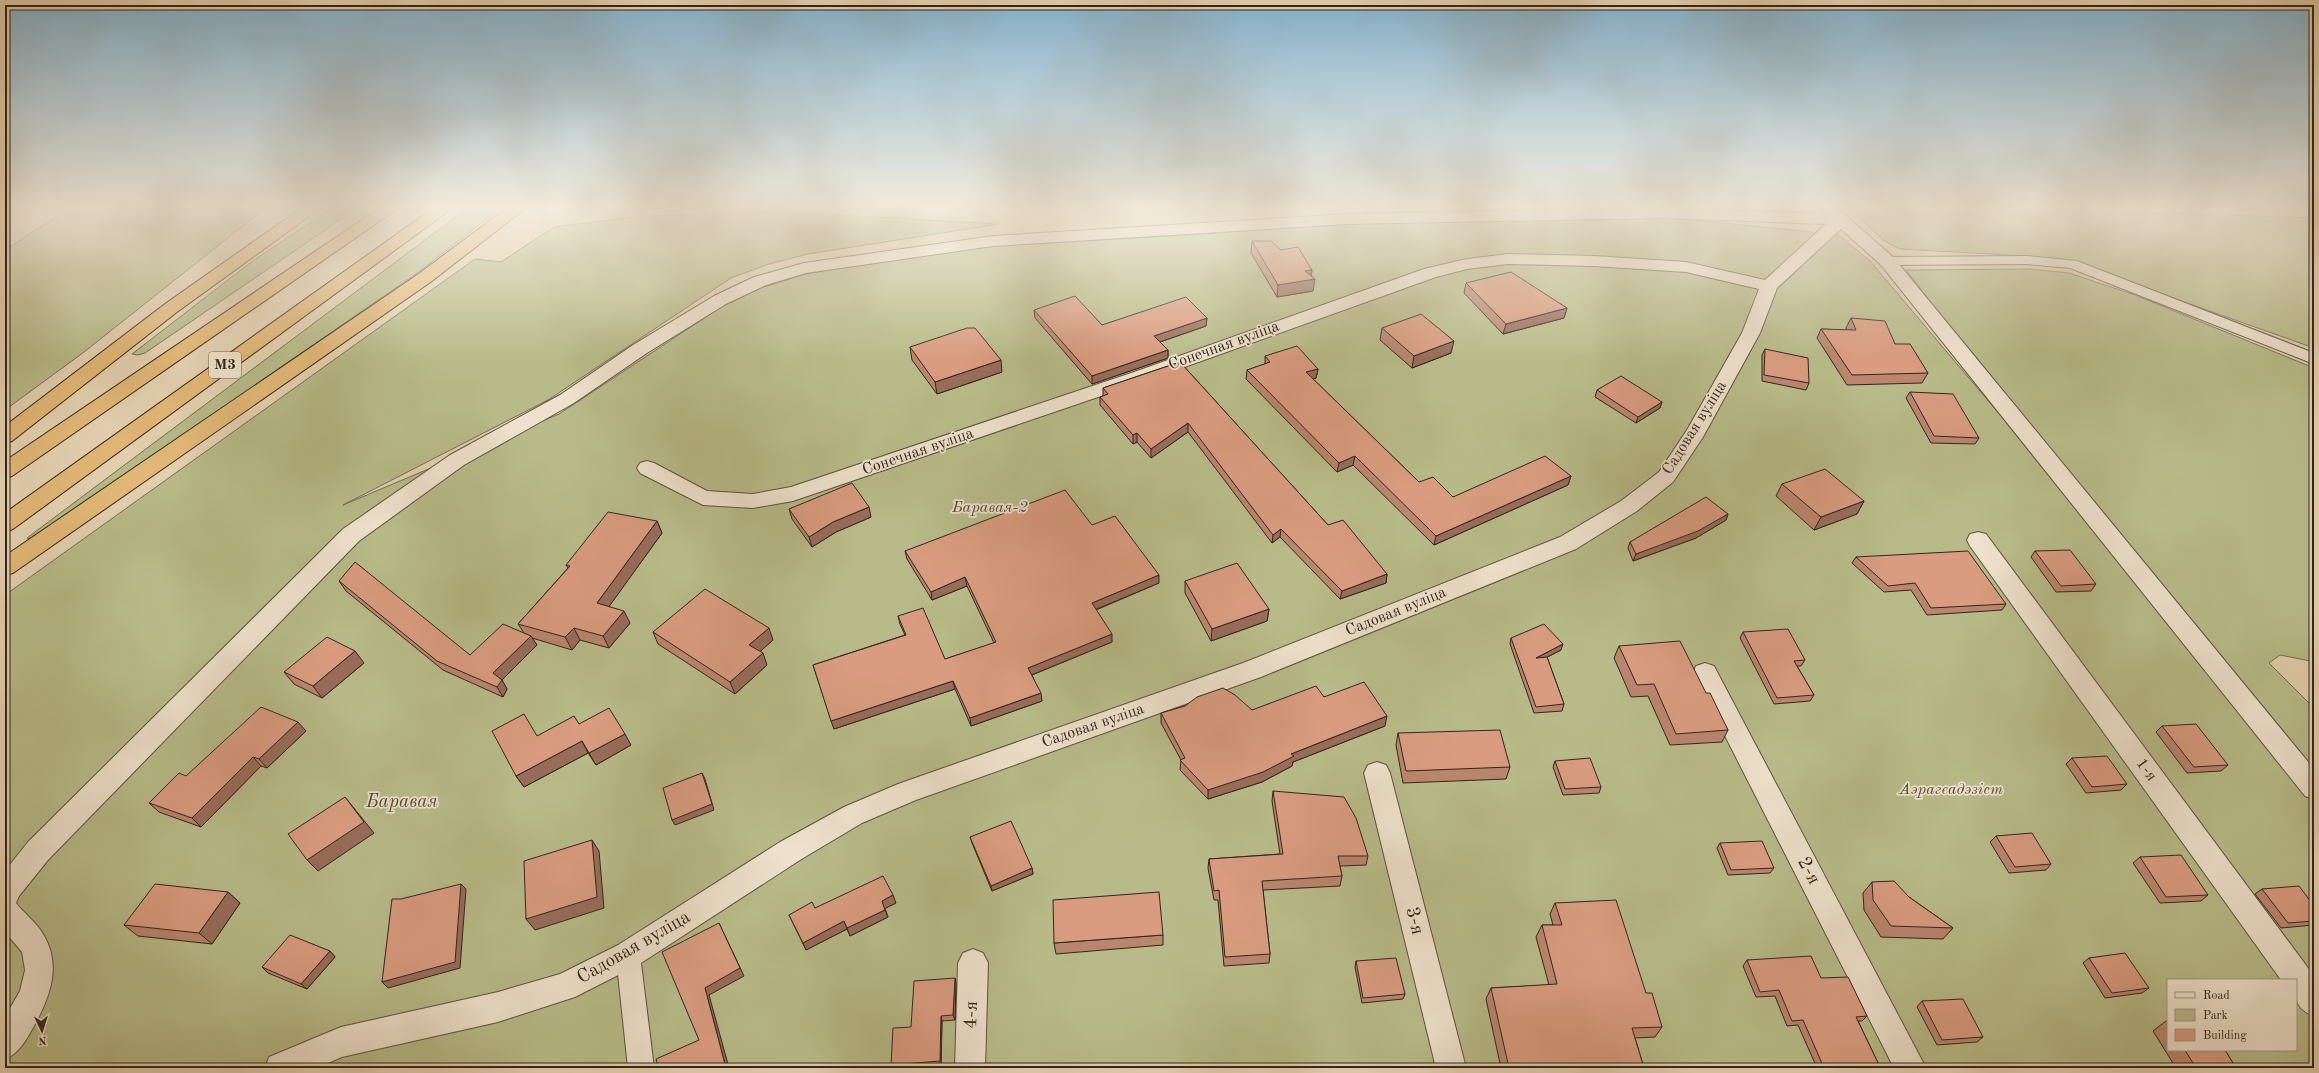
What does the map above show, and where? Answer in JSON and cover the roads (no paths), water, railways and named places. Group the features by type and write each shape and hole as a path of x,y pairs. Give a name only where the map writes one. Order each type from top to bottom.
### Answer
{"highway":[{"path":"5,436 171,308 243,257"},
{"name":"М3","path":"5,471 319,257"},
{"name":"М3","path":"5,524 376,257"},
{"path":"5,567 324,348 452,257"}],"street":[{"path":"5,896 9,886 38,851 351,535 457,460 567,399 640,349 720,300 760,281 804,268 874,257"},
{"path":"1769,286 1801,257"},
{"path":"1883,257 2314,788"},
{"name":"Сонечная вуліца","path":"647,468 703,498 753,501 793,494 1136,378 1430,273 1467,264 1516,260 1594,261 1686,267 1769,286"},
{"name":"Садовая вуліца","path":"280,1068 341,1042 498,1007 565,987 628,955 790,851 853,815 907,792 1252,670 1568,543 1629,506 1666,477 1696,432 1751,333 1769,286"},
{"name":"1-я","path":"1978,540 2314,1000"},
{"name":"2-я","path":"1705,673 1910,1068"},
{"name":"3-я","path":"1377,773 1451,1068"},
{"path":"5,912 33,943 40,962 37,990 5,1044"},
{"name":"4-я","path":"970,1068 973,963"}],"lane":[{"path":"1887,261 2027,260 2072,264 2314,359"},
{"path":"628,955 641,1068"}],"park label":[{"name":"Баравая-2","path":"990,508"},
{"name":"Аэрагеадэзіст","path":"1951,790"},
{"name":"Баравая","path":"402,802"}]}
